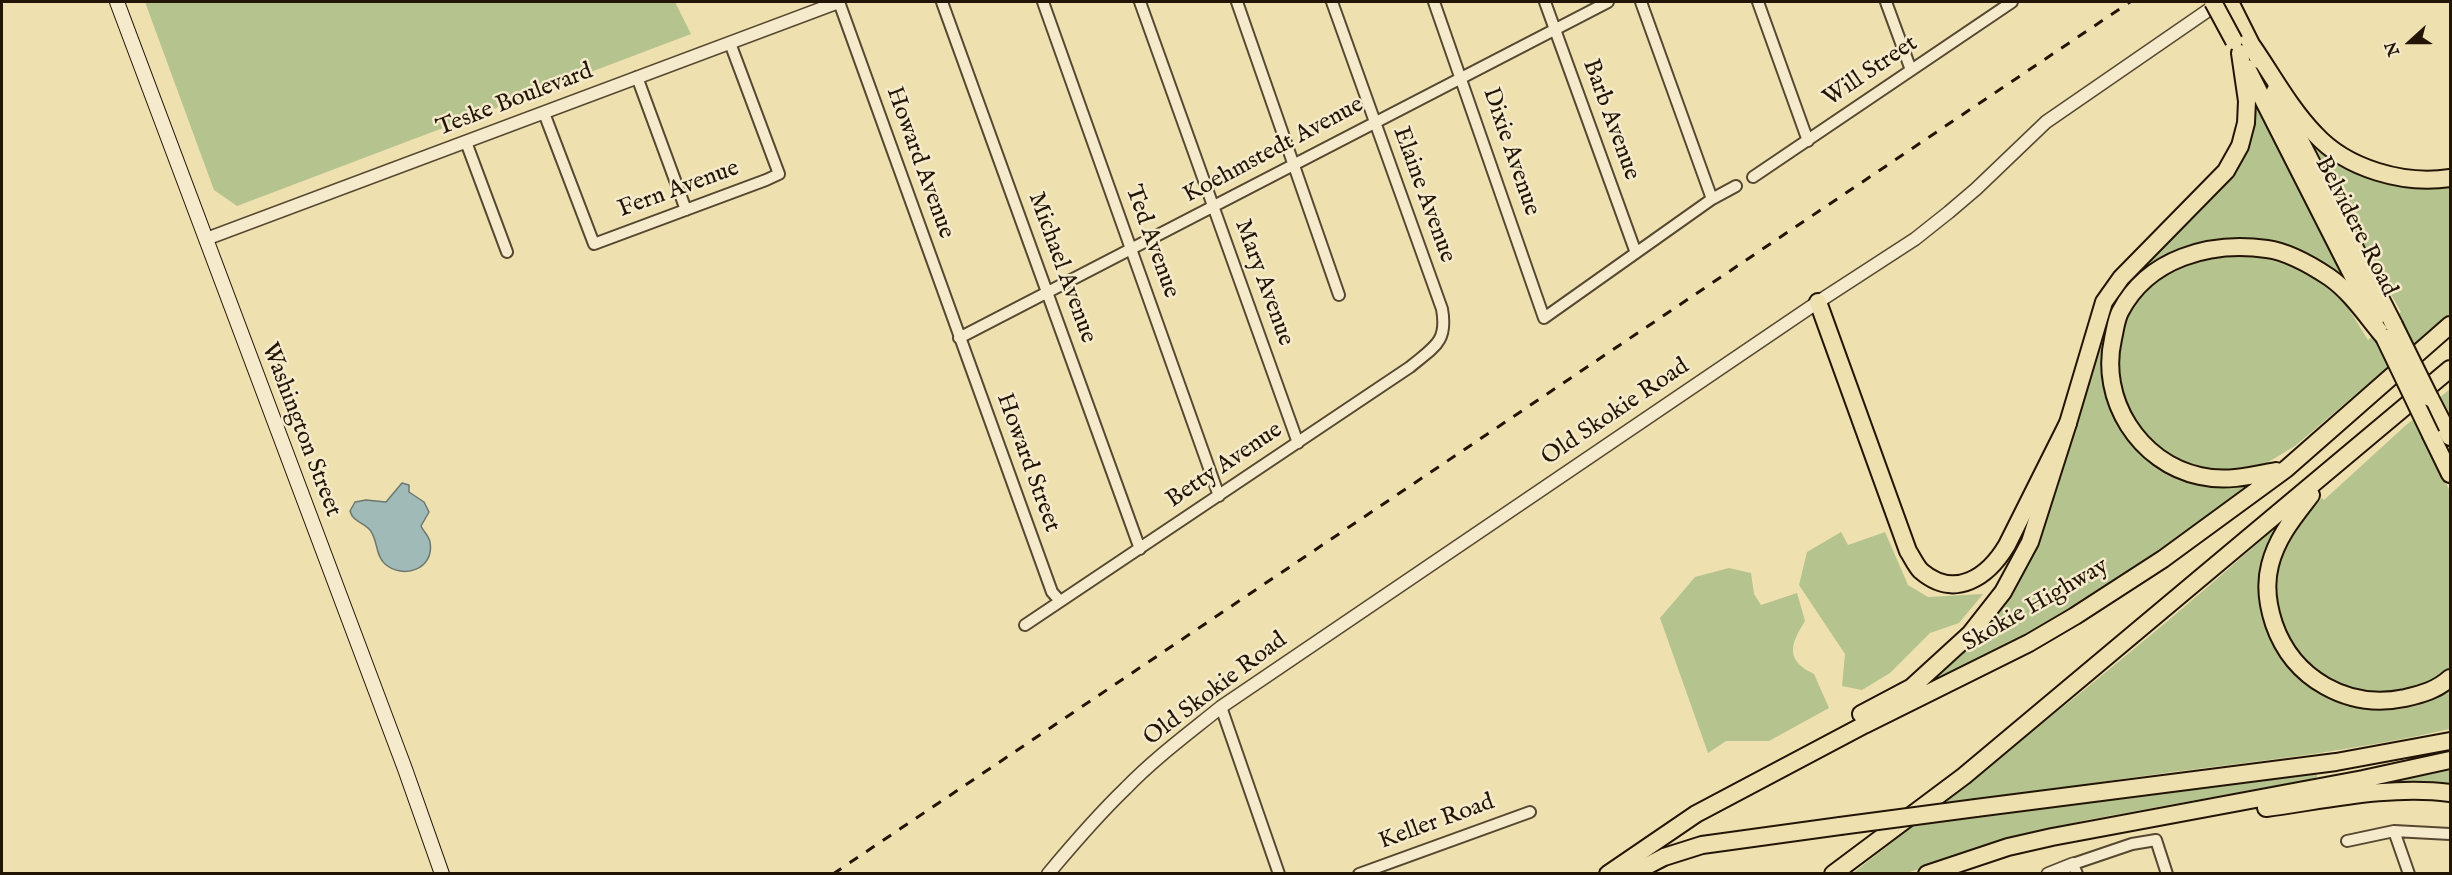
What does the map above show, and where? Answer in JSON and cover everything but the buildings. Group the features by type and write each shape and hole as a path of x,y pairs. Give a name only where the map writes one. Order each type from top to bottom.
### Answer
{"main road":[{"name":"Washington Street","path":"117,2 442,873"},
{"name":"Belvidere Road","path":"2213,2 2243,44 2389,331 2446,428"},
{"name":"Belvidere Road","path":"2230,2 2243,44"},
{"path":"2243,44 2316,135 2339,154 2375,171 2399,178 2431,181 2451,178"},
{"path":"1696,814 1764,767 1912,687 1970,634 2003,592 2030,542 2104,302 2121,278 2226,171 2240,146 2246,123 2247,101 2243,44"},
{"path":"2286,468 2234,479 2199,476 2174,467 2157,457 2140,441 2121,413 2110,376 2109,354 2118,314 2128,299 2145,279 2187,255 2214,247 2269,249 2297,258 2331,279 2389,331"},
{"path":"1818,302 1908,551 1920,570 1938,582 1954,585 1979,578 1997,561 2068,423"},
{"name":"Skokie Highway","path":"1608,873 1696,814 1854,730 2029,643 2075,616 2184,545 2286,468 2451,325"},
{"name":"Belvidere Road","path":"2389,331 2446,428 2451,474"},
{"path":"1833,873 1964,776 2451,369"},
{"path":"2334,467 2280,536 2269,567 2268,606 2280,642 2295,662 2318,683 2340,695 2364,700 2388,701 2427,693 2451,678"},
{"path":"1631,873 1664,857 1702,845 1733,839 2336,762 2451,741"},
{"path":"1926,873 2008,847 2451,760"},
{"path":"2178,813 2219,814 2398,791 2429,790 2451,793"}],"street":[{"name":"Teske Boulevard","path":"206,239 839,2"},
{"name":"Howard Avenue","path":"839,2 959,338"},
{"name":"Michael Avenue","path":"942,2 1140,549"},
{"name":"Ted Avenue","path":"1043,2 1219,496"},
{"name":"Mary Avenue","path":"1140,2 1298,443"},
{"path":"1237,2 1339,295"},
{"name":"Elaine Avenue","path":"1332,2 1442,309 1445,327 1442,335"},
{"name":"Dixie Avenue","path":"1434,2 1544,318 1636,253"},
{"name":"Barb Avenue","path":"1545,2 1636,253"},
{"name":"Koehmstedt Avenue","path":"959,338 1608,2"},
{"path":"1641,2 1712,199"},
{"path":"1758,2 1808,141"},
{"path":"1886,2 1911,70"},
{"name":"Old Skokie Road","path":"1048,873 1127,786 1177,741 1221,707 1818,302 1915,239 1976,189 2046,122 2220,2"},
{"name":"Will Street","path":"1753,177 2007,3"},
{"name":"Fern Avenue","path":"544,113 594,244 686,210 779,174 730,43"},
{"path":"638,77 686,210"},
{"path":"466,142 507,252"},
{"path":"1636,253 1712,199 1736,186"},
{"name":"Betty Avenue","path":"1025,626 1410,367 1429,351 1442,335"},
{"name":"Howard Street","path":"959,338 1052,592 1060,601"},
{"path":"1221,707 1279,873"},
{"name":"Keller Road","path":"1359,873 1530,812"},
{"path":"2394,831 2409,873"},
{"path":"2347,841 2394,831 2451,834"},
{"path":"2048,873 2075,869 2132,844 2156,840 2167,873"}],"green space":[{"path":"145,2 675,2 691,34 237,206 214,190"},
{"path":"2254,109 2257,109 2288,160 2360,301 2267,247 2154,269 2105,346 2142,453 2249,484 2214,515 2051,623 1905,697 1954,658 1982,630 2018,579 2108,310 2123,286 2213,195"},
{"path":"2303,135 2355,170 2387,183 2426,187 2450,186 2450,314 2295,446 2260,467 2219,474 2177,464 2130,423 2114,365 2125,317 2138,297 2162,275 2198,260 2218,255 2257,256 2291,266 2322,283 2345,303 2368,340 2401,312"},
{"path":"2450,389 2450,429 2428,449 2450,491 2450,673 2411,694 2342,692 2297,659 2273,605 2276,561 2303,516"},
{"path":"2303,502 2262,577 2296,672 2310,686 2335,700 2371,707 2371,710 2413,707 2432,700 2450,689 2450,729 2320,753 1988,799 1968,816 2317,774 2317,777 2313,779 2086,820 1906,873 1852,874 2138,646"},
{"path":"1841,532 1848,545 1885,532 1908,585 1928,597 1983,594 1959,623 1930,633 1890,673 1862,690 1842,686 1845,654 1799,585 1807,552"},
{"path":"1729,568 1751,573 1754,594 1761,605 1797,593 1805,621 1796,637 1794,657 1805,669 1814,674 1829,708 1769,741 1726,741 1708,753 1660,618 1695,577"},
{"path":"2450,770 2450,789 2355,790"}],"water":[{"path":"402,483 409,485 409,492 424,502 429,512 421,526 430,542 428,559 423,565 408,571 392,569 385,564 370,530 353,517 350,511 355,502 366,500 386,502"}],"railway":[{"path":"833,874 2130,2"}]}
